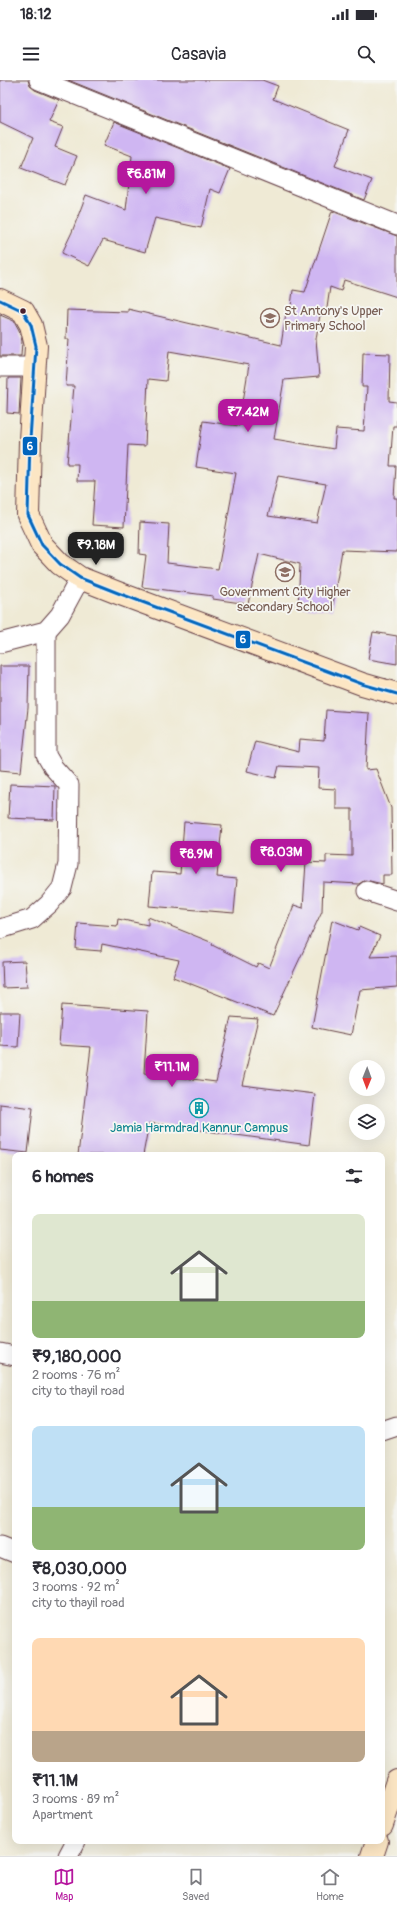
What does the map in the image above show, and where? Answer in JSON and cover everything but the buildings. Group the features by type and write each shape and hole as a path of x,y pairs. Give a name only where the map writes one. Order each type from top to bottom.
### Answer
{"main road":[{"path":"0,300 23,311 31,325 36,346 30,440 28,515 42,545 60,564 80,578 362,684 397,694"},
{"path":"385,1816 397,1781"},
{"path":"372,1856 376,1844"}],"street":[{"path":"39,80 397,224"},
{"path":"0,367 35,367"},
{"path":"0,643 46,631 60,615 80,578"},
{"path":"0,928 32,919 49,904 62,888 68,864 69,785 53,767 46,755 46,631"},
{"path":"367,891 397,901"},
{"path":"0,1353 12,1355"},
{"path":"385,1429 397,1426"},
{"path":"0,1547 12,1552"},
{"path":"68,1856 74,1844"}],"transit line":[{"name":"6","path":"0,300 23,311 31,325 36,346 30,440 28,515 42,545 60,564 80,578 118,593 362,684 397,694"}],"place":[{"name":"St Antony's Upper Primary School","path":"270,318"},
{"name":"Government City Higher secondary School","path":"285,572"},
{"name":"Jamia Harmdrad Kannur Campus","path":"199,1108"}]}
